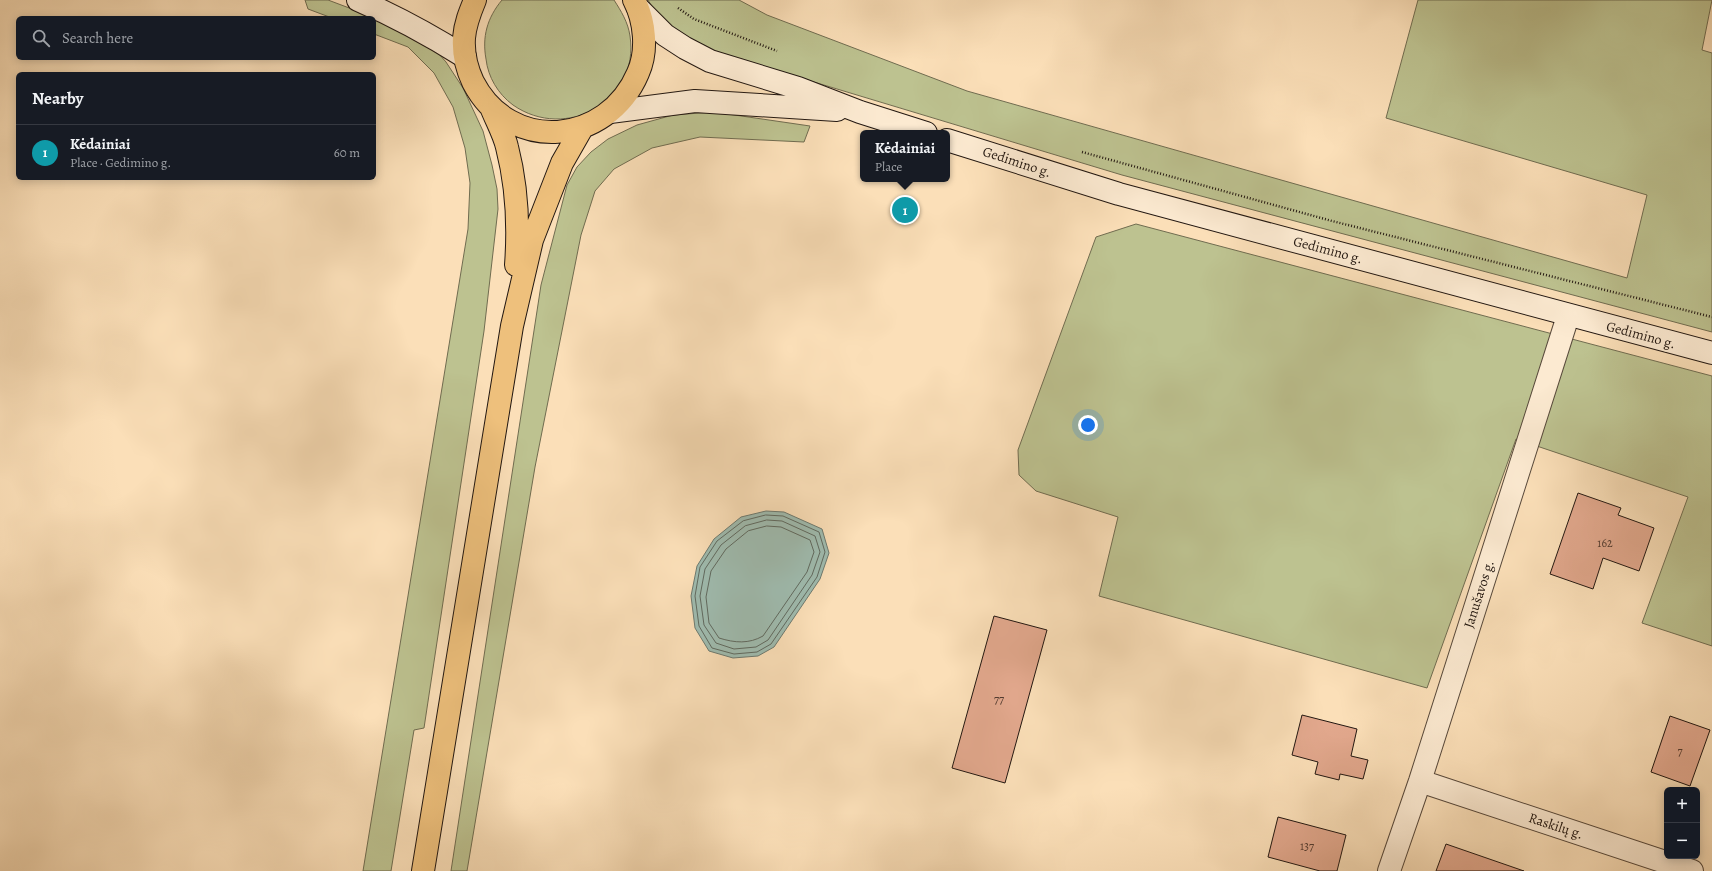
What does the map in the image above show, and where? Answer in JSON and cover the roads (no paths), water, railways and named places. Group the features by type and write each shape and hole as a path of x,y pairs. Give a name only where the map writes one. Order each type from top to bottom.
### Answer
{"main road":[{"path":"358,0 409,24 465,57"},
{"path":"475,0 467,20 464,38 465,57 470,75 478,91 490,105 505,118 523,127 542,132 562,132 582,128 602,119 619,105 632,88 641,68 644,48 643,27 636,4"},
{"path":"636,4 665,35 685,48 710,60 798,88 860,112 917,130"},
{"path":"610,112 695,101 860,112"},
{"path":"490,105 507,146 517,201 518,238 512,326"},
{"path":"423,871 512,326 535,233 562,163 582,128"},
{"name":"Gedimino g.","path":"950,141 1119,194 1568,316 1712,353"},
{"name":"Janušavos g.","path":"1389,871 1420,781 1568,316"},
{"name":"Raskilų g.","path":"1420,781 1692,871"}],"water":[{"path":"766,511 784,512 822,529 829,553 820,579 774,647 758,656 733,658 709,651 695,628 691,596 697,566 714,539 741,517"}],"place":[{"name":"Kėdainiai","path":"905,210"}]}
